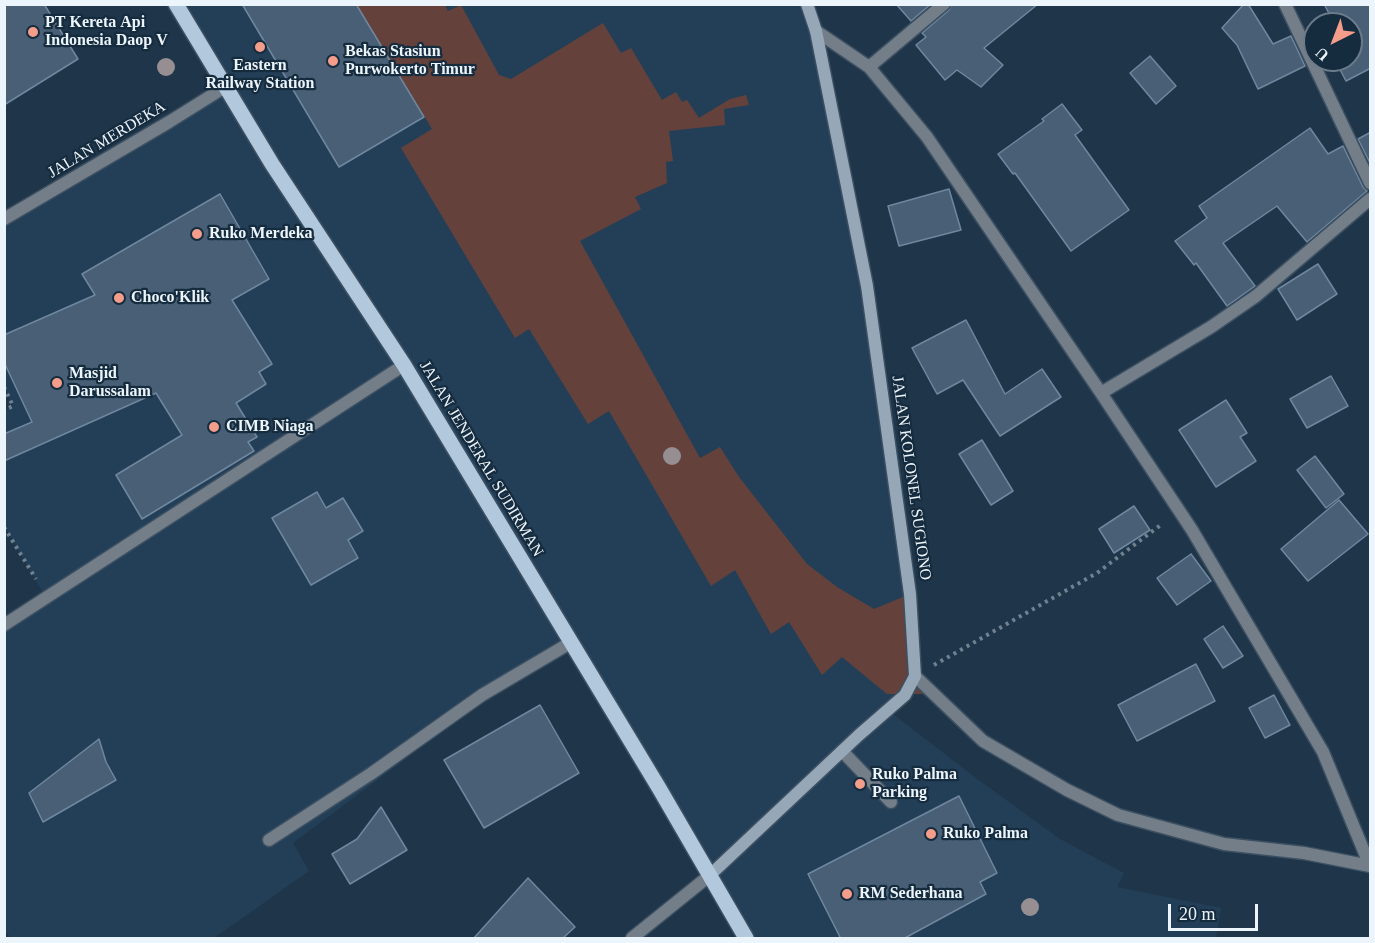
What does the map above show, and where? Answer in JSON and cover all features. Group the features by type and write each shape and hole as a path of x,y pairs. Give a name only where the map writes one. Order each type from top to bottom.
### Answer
{"main road":[{"name":"JALAN JENDERAL SUDIRMAN","path":"176,4 272,164 404,365 659,788 746,939"},
{"name":"JALAN KOLONEL SUGIONO","path":"807,4 816,31 867,286 910,594 915,676"},
{"path":"710,876 842,751 905,695 915,676"}],"street":[{"path":"869,67 944,4"},
{"path":"1285,4 1371,183"},
{"path":"816,31 869,67 927,136 1180,511 1323,752 1370,866"},
{"name":"JALAN MERDEKA","path":"4,219 225,87"},
{"path":"1101,393 1211,327 1256,296 1371,199"},
{"path":"4,625 404,365"},
{"path":"268,840 372,773 482,695 570,643"},
{"path":"915,676 983,741 1067,790 1118,815 1224,844 1304,853 1370,866"},
{"path":"842,751 891,802"},
{"path":"632,939 710,876"}],"path":[{"path":"4,387 13,406 4,410"},
{"path":"915,676 1097,573 1180,511"},
{"path":"4,526 46,598"}],"shaded area":[{"path":"176,5 801,5 820,49 867,286 915,676 924,694 905,695 889,711 1060,839 1124,873 1117,887 1221,908 1216,938 746,938 565,640 293,843 309,871 214,938 11,938 4,930 5,625 46,598 5,527 5,410 13,406 4,387 5,219 225,87"},
{"path":"356,5 445,5 448,11 461,5 499,75 511,79 603,23 621,53 631,48 662,100 676,92 682,102 687,100 699,118 730,99 746,95 749,105 724,109 725,125 669,131 673,161 666,162 667,183 635,197 641,209 580,241 700,458 720,447 739,477 807,564 837,587 874,609 910,594 915,676 924,694 887,694 842,657 822,675 789,622 771,634 735,570 711,586 609,411 588,424 529,329 515,338 401,148 432,129"}],"building":[{"name":"PT Kereta Api Indonesia Daop V","path":"4,4 44,4 78,59 4,105"},
{"name":"Bekas Stasiun Purwokerto Timur","path":"242,4 356,4 424,117 339,167"},
{"path":"896,4 931,4 911,21"},
{"path":"952,4 1038,4 984,48 1003,65 981,87 957,70 945,80 916,45 926,37 922,33 949,10"},
{"path":"1244,4 1248,4 1273,44 1291,36 1303,62 1303,67 1258,89 1237,45 1222,28"},
{"path":"1324,4 1371,4 1371,68 1346,81 1341,72 1363,72 1363,12 1328,12"},
{"path":"1150,56 1176,86 1156,104 1130,73"},
{"path":"1062,104 1082,130 1075,135 1129,210 1071,251 1015,173 1013,174 998,154 1044,121 1042,119"},
{"path":"1310,128 1328,154 1343,146 1367,191 1307,242 1277,206 1223,243 1255,286 1227,306 1196,263 1194,265 1175,241 1207,218 1199,206"},
{"path":"1371,132 1371,165 1358,139"},
{"path":"949,189 961,230 899,246 888,206"},
{"path":"220,194 269,279 232,300 272,364 259,372 266,384 236,403 257,437 248,442 254,451 142,519 116,475 182,435 156,393 4,461 4,434 32,422 4,362 4,335 95,295 82,274"},
{"path":"1318,264 1337,294 1297,320 1278,289"},
{"path":"966,320 1005,394 1042,369 1061,397 1000,436 963,380 937,394 912,348"},
{"path":"1331,376 1348,406 1307,428 1290,399"},
{"path":"1226,400 1247,433 1240,437 1256,461 1216,487 1179,430"},
{"path":"982,440 1013,491 991,505 959,454"},
{"path":"1315,456 1344,494 1326,508 1297,470"},
{"path":"317,492 326,508 343,498 363,531 348,540 358,558 311,585 272,518"},
{"path":"1339,500 1368,534 1308,581 1281,549"},
{"path":"1134,506 1150,530 1114,553 1099,529"},
{"path":"1191,554 1211,581 1177,605 1157,578"},
{"path":"1223,626 1243,656 1223,668 1204,639"},
{"path":"1196,664 1215,701 1137,741 1118,705"},
{"path":"1274,695 1290,725 1265,738 1249,708"},
{"path":"540,705 579,773 484,828 444,760"},
{"path":"99,739 106,762 116,780 43,822 29,793"},
{"name":"Ruko Palma","path":"959,796 997,873 980,882 986,894 903,939 841,939 808,874"},
{"path":"381,807 407,850 350,884 332,854 357,839"},
{"path":"528,878 575,927 562,939 473,939"}],"place":[{"name":"PT Kereta Api Indonesia Daop V","path":"33,32"},
{"name":"Eastern Railway Station","path":"260,47"},
{"name":"Bekas Stasiun Purwokerto Timur","path":"333,61"},
{"name":"Ruko Merdeka","path":"197,234"},
{"name":"Choco'Klik","path":"119,298"},
{"name":"Masjid Darussalam","path":"57,383"},
{"name":"CIMB Niaga","path":"214,427"},
{"name":"Ruko Palma Parking","path":"860,784"},
{"name":"Ruko Palma","path":"931,834"},
{"name":"RM Sederhana","path":"847,894"}]}
